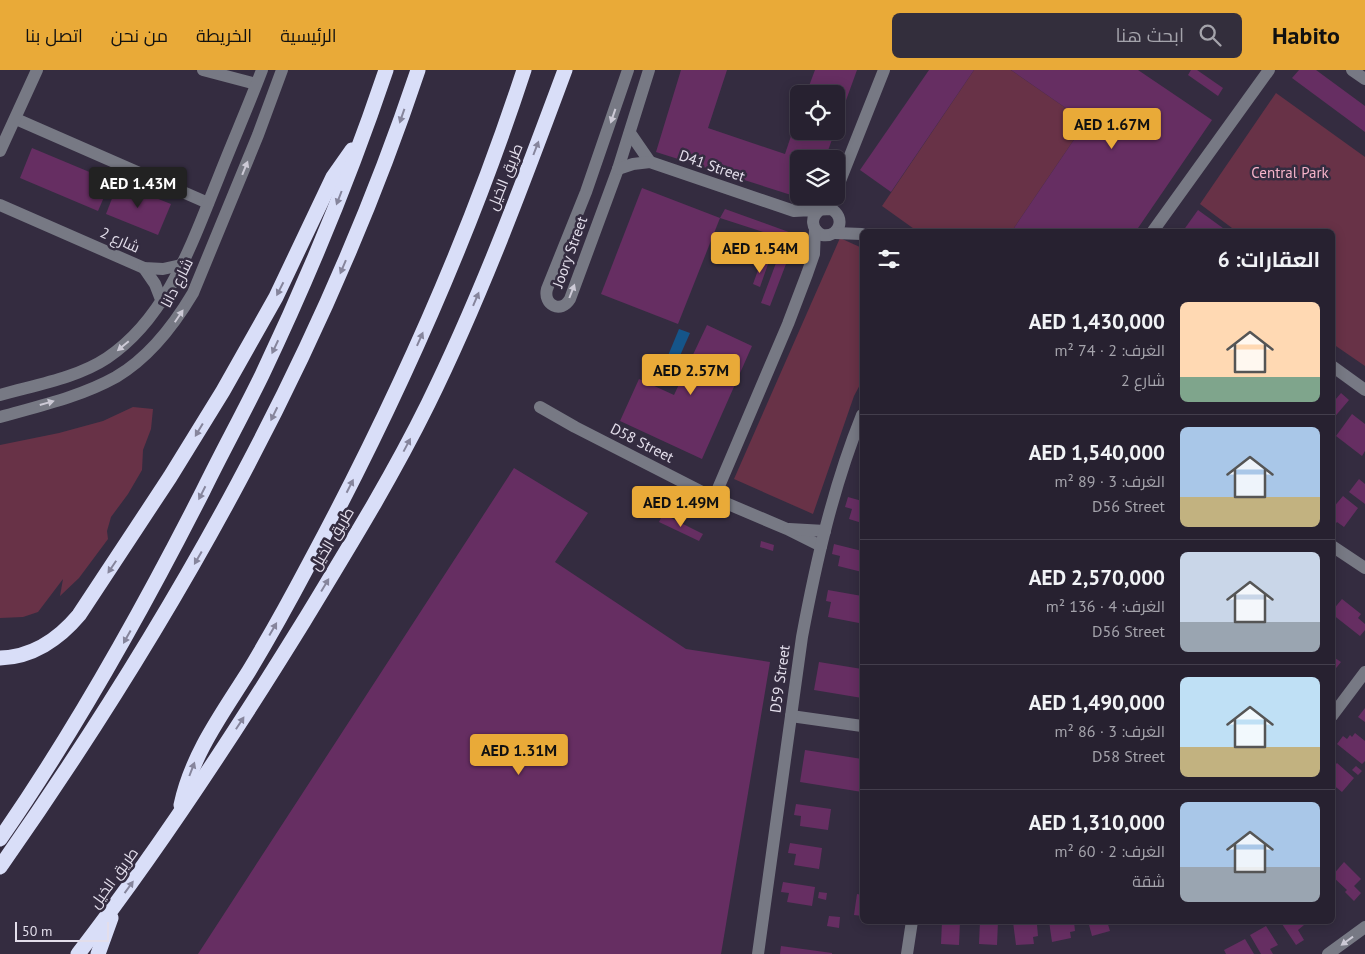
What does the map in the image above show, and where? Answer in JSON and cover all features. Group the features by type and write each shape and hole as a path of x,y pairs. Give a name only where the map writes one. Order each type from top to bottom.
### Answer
{"highway":[{"path":"0,839 94,694 169,558 258,384 289,318 328,225 362,139 386,70"},
{"path":"0,867 85,743 136,663 203,548 265,434 348,256 388,155 418,70"},
{"path":"179,816 187,782 200,751 254,662 305,572 398,389 471,218 524,70"},
{"path":"551,107 554,70"},
{"name":"طريق الخيل","path":"78,954 114,908 179,816 298,630 381,492 434,391 471,311 565,70"},
{"path":"0,658 29,652 52,641 71,625 83,610 165,485 223,391 276,297 333,177 362,139"},
{"path":"98,954 114,908"}],"street":[{"path":"0,151 37,70"},
{"path":"203,70 256,84"},
{"name":"شارع دانا","path":"0,395 66,376 106,359 142,327 162,302 181,265 262,70"},
{"name":"شارع دانا","path":"0,416 69,398 91,389 117,376 161,340 193,293 282,70"},
{"name":"Joory Street","path":"628,70 586,192 547,288 547,300 553,306 561,306 570,299 618,169 649,70"},
{"path":"845,168 884,70"},
{"path":"1155,229 1269,70"},
{"path":"1352,70 1365,79"},
{"path":"16,119 208,203"},
{"path":"630,133 650,162"},
{"name":"D41 Street","path":"618,169 633,164 650,162 794,211 814,228"},
{"name":"شارع 2","path":"0,205 144,268 163,269 181,265"},
{"path":"714,498 788,324 814,254 814,216 825,205"},
{"path":"814,254 840,226 837,205"},
{"path":"822,209 831,209 860,232"},
{"name":"D41 Street","path":"794,211 822,209"},
{"path":"814,228 819,234 860,233"},
{"name":"شارع 2","path":"144,268 155,284 162,302"},
{"path":"1335,368 1365,390"},
{"name":"D58 Street","path":"540,407 575,427 714,498 787,529 821,546"},
{"name":"D59 Street","path":"758,954 802,638 821,546 844,464 860,420"},
{"name":"D58 Street","path":"787,529 825,532"},
{"path":"1335,548 1365,568"},
{"path":"1335,712 1365,672"},
{"path":"791,716 860,726"},
{"path":"907,954 912,924"},
{"path":"1328,954 1365,927"}],"green space":[{"path":"974,70 1011,70 1086,122 1013,229 914,229 882,206"},
{"name":"Central Park","path":"1276,93 1365,157 1365,366 1335,345 1335,229 1233,229 1200,204"},
{"path":"840,238 860,247 860,385 854,396 813,514 734,479"},
{"path":"133,407 153,409 151,429 143,450 142,470 128,494 111,517 107,531 108,539 79,578 60,596 63,579 38,612 23,617 0,618 0,445 59,433 103,421"}],"water":[{"path":"679,329 690,333 675,367 665,363"}],"building":[{"path":"681,70 727,70 708,128 785,154 790,139 832,140 828,150 790,150 790,195 656,152"},
{"path":"815,70 857,70 845,103 845,85 809,85"},
{"path":"929,70 974,70 891,192 860,170"},
{"path":"1011,70 1138,70 1212,120 1137,229 1013,229 1086,122"},
{"path":"1191,70 1197,70 1223,88 1218,96 1188,75"},
{"path":"1299,70 1316,70 1365,106 1365,132 1292,78"},
{"path":"32,148 111,181 98,211 20,178"},
{"path":"118,183 171,204 158,235 106,214"},
{"path":"642,188 720,218 678,324 601,294"},
{"path":"725,209 797,235 770,306 761,303 785,239 720,218"},
{"path":"1198,210 1224,229 1184,229"},
{"path":"770,236 777,238 769,262 762,259"},
{"path":"761,262 768,264 760,287 753,284"},
{"path":"707,325 752,346 702,459 620,421 639,379 674,395"},
{"path":"1341,393 1349,400 1335,416 1335,400"},
{"path":"1352,414 1365,424 1365,451 1362,456 1336,436"},
{"path":"514,468 588,513 555,562 686,649 770,662 721,954 198,954"},
{"path":"1359,479 1365,484 1365,504 1349,492"},
{"path":"1343,496 1358,508 1344,527 1337,522 1335,524 1335,505"},
{"path":"848,497 860,500 860,522 849,519 852,509 845,507"},
{"path":"663,514 703,534 699,541 659,522"},
{"path":"761,541 774,545 773,551 760,547"},
{"path":"834,544 860,550 860,572 838,566 840,556 832,554"},
{"path":"828,590 860,596 859,623 828,617 831,602 826,601"},
{"path":"1342,599 1361,614 1358,618 1365,624 1365,630 1360,636 1335,616 1335,607"},
{"path":"1335,658 1341,662 1335,669"},
{"path":"819,662 860,669 860,698 814,690"},
{"path":"1365,708 1365,722 1358,717"},
{"path":"1355,733 1365,741 1365,761 1362,764 1337,744 1343,736 1347,739"},
{"path":"805,750 860,759 860,792 800,782"},
{"path":"1337,763 1354,778 1342,792 1335,786 1335,765"},
{"path":"1356,766 1362,771 1358,775 1352,770"},
{"path":"796,804 831,809 828,830 800,826 801,816 794,815"},
{"path":"790,843 822,848 819,869 794,865 796,854 788,853"},
{"path":"1344,862 1361,879 1354,886 1361,893 1354,901 1345,892 1347,890 1335,879 1335,872"},
{"path":"783,882 815,887 812,906 787,902 789,893 781,892"},
{"path":"819,892 827,893 826,900 818,898"},
{"path":"857,894 860,895 860,916 854,915"},
{"path":"829,916 840,917 839,928 827,926"},
{"path":"942,924 960,924 959,945 941,944"},
{"path":"980,924 998,924 997,945 979,944"},
{"path":"1013,924 1037,925 1038,936 1033,937 1034,944 1016,945"},
{"path":"1049,924 1074,924 1075,931 1070,932 1071,938 1052,942"},
{"path":"1089,924 1108,924 1110,931 1092,936"},
{"path":"1282,924 1304,925 1298,930 1304,940 1296,945"},
{"path":"1266,926 1278,945 1270,949 1273,954 1261,954 1250,935"},
{"path":"1245,939 1254,954 1226,954 1224,950"},
{"path":"781,946 832,953 832,954 780,954"}]}
